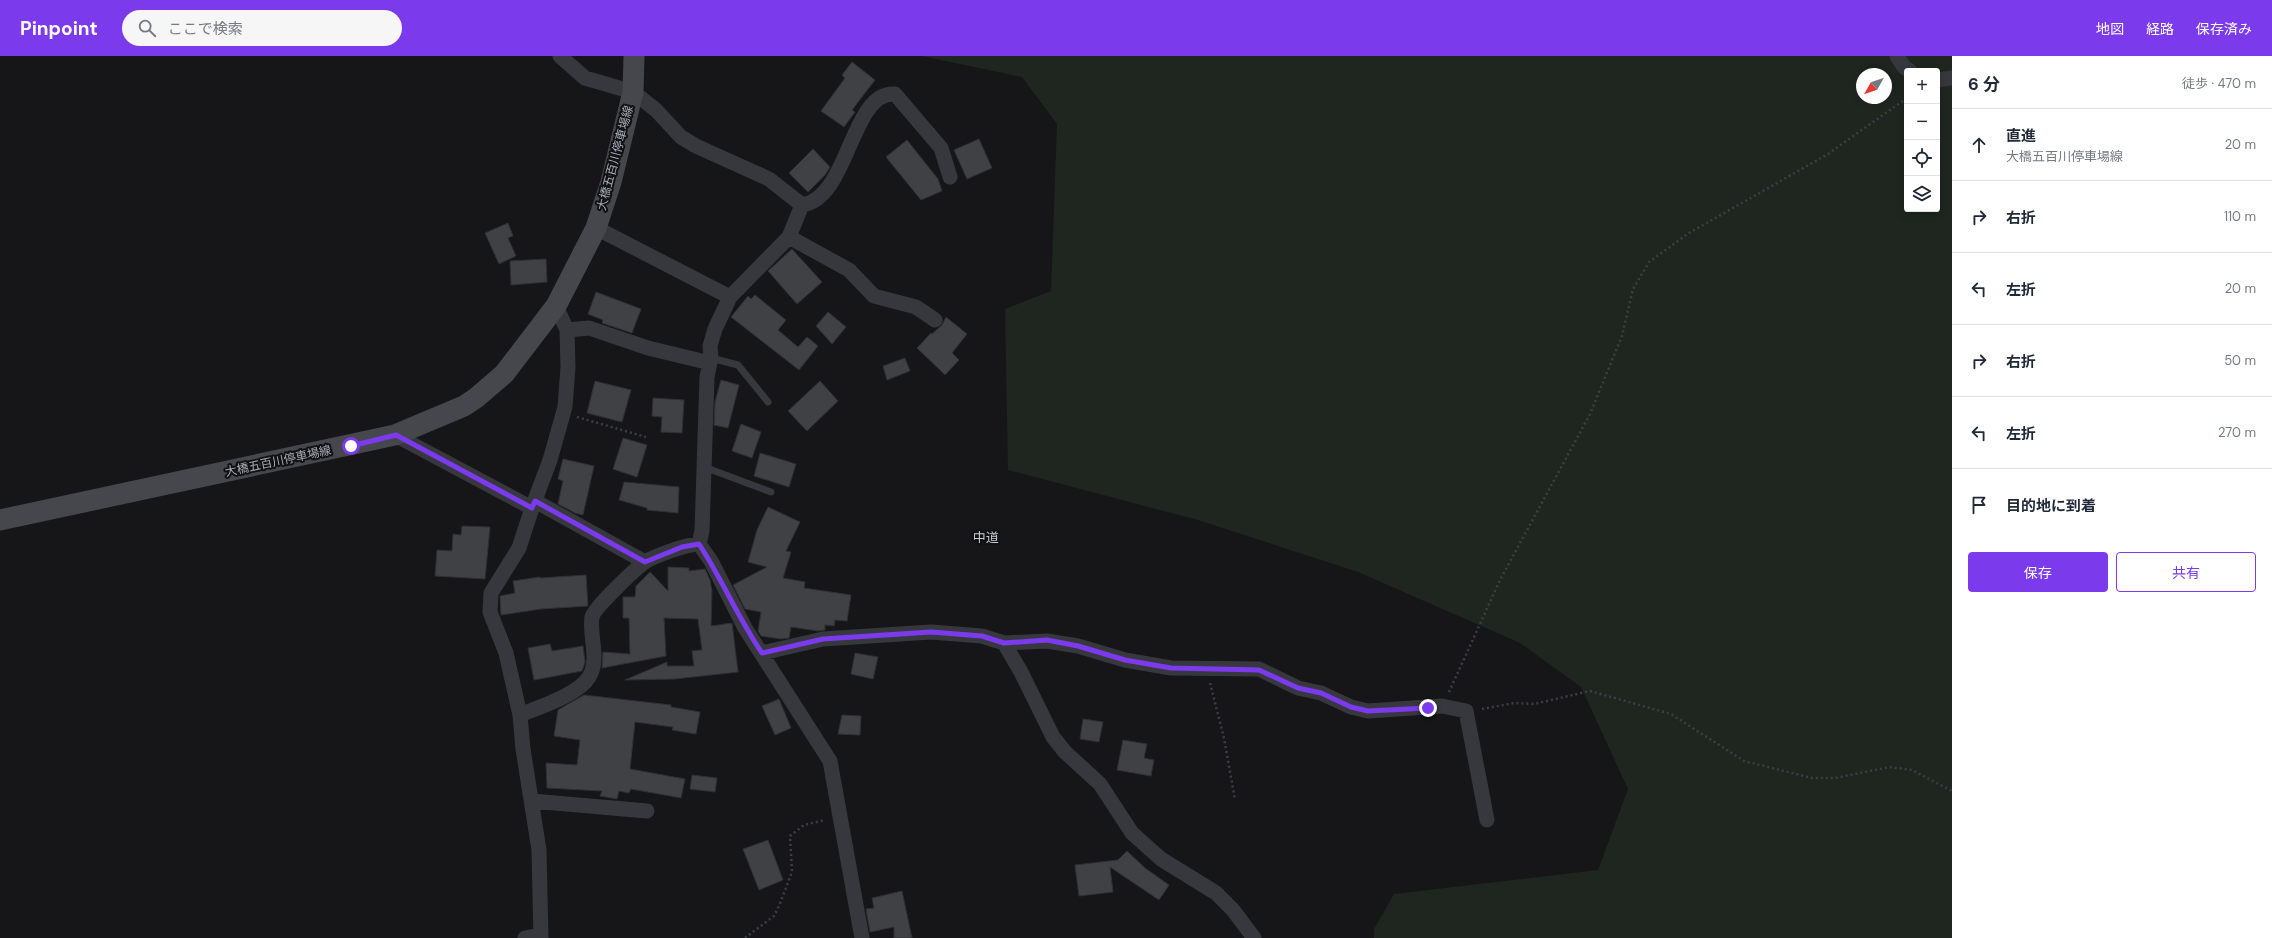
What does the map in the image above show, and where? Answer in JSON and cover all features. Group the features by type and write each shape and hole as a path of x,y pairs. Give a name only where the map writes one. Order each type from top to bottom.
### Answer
{"main road":[{"name":"大橋五百川停車場線","path":"0,520 396,435 464,406 489,388 519,356 556,306 596,228 611,182 632,92 634,56"}],"street":[{"path":"560,56 585,78 632,92 656,110 681,137 696,146 769,179 802,205 810,204 824,193 840,169 866,112 879,100 890,93 895,94 941,148 950,177"},
{"path":"1897,56 1906,68"},
{"path":"1940,80 1952,78"},
{"path":"802,205 789,237 730,297 715,329 710,346 710,360 707,377 707,416 703,467 702,531 699,544 711,561 745,628 830,761 862,938"},
{"path":"596,228 730,297"},
{"path":"789,237 849,270 874,296 916,307 935,320"},
{"path":"525,938 541,936 539,850 523,749 520,715 506,653 490,612 491,593 519,548 533,504 550,460 564,413 568,367 567,330 556,306"},
{"path":"567,330 589,328 648,348 710,360"},
{"path":"396,435 645,562"},
{"path":"520,715 576,689 589,677 593,664 592,616 604,601 645,562 682,547 699,544"},
{"path":"762,653 823,639 931,632 982,636 1004,643 1047,640 1078,646 1125,660 1171,668 1259,670 1298,688 1321,693 1351,707 1368,711 1442,706 1466,712 1487,820"},
{"path":"1004,643 1021,672 1053,738 1065,752 1100,784 1132,833 1161,859 1216,893 1233,910 1254,938"},
{"path":"532,801 647,812"}],"lane":[{"path":"710,360 738,366 768,402"},
{"path":"703,467 771,492"}],"path":[{"path":"1442,706 1500,580 1590,414 1622,336 1633,289 1649,262 1689,233 1828,154 1904,100"},
{"path":"564,413 646,437"},
{"path":"1206,669 1224,738 1235,800"},
{"path":"1466,712 1514,703 1534,704 1590,691 1671,714 1744,761 1812,778 1835,778 1890,766 1912,770 1952,791"},
{"path":"744,938 774,916 779,906 792,872 790,836 804,826 839,816"}],"shaded area":[{"path":"922,56 1952,56 1952,938 1374,938 1374,929 1394,894 1598,870 1628,789 1581,687 1520,643 1358,572 1198,520 1008,470 1005,309 1051,291 1057,124 1022,77"}],"building":[{"path":"852,62 875,80 852,110 855,112 844,127 821,111 845,78 842,75"},
{"path":"979,139 992,168 967,179 954,150"},
{"path":"907,140 938,179 942,191 921,200 886,157"},
{"path":"813,149 830,167 825,175 808,192 789,173"},
{"path":"508,223 513,236 508,238 516,256 499,264 485,233"},
{"path":"792,249 822,282 797,304 768,271"},
{"path":"546,259 547,282 511,285 510,261"},
{"path":"596,292 641,309 632,333 602,323 603,320 588,314"},
{"path":"755,295 786,320 778,330 798,347 807,337 818,346 799,370 731,317 748,296 751,299"},
{"path":"828,312 846,327 832,344 816,326"},
{"path":"946,317 967,334 952,353 959,360 945,375 917,348 931,333 932,334 942,325"},
{"path":"905,358 910,371 887,380 883,366"},
{"path":"721,380 739,385 728,428 714,425 715,402"},
{"path":"595,381 631,390 622,422 587,413"},
{"path":"820,381 838,401 807,431 788,411"},
{"path":"653,398 684,400 682,433 661,432 662,417 652,416"},
{"path":"741,424 761,432 752,458 732,451"},
{"path":"623,438 647,445 637,477 613,469"},
{"path":"760,453 796,464 789,487 754,476"},
{"path":"563,459 594,466 583,515 575,513 558,504 563,481 558,479"},
{"path":"624,482 679,487 678,513 647,510 647,508 619,500"},
{"path":"768,507 800,522 786,551 791,552 783,578 805,582 804,588 851,595 847,621 835,620 834,626 825,625 825,630 818,631 791,627 789,638 781,639 761,636 758,631 761,612 745,609 733,585 767,567 748,562 757,530"},
{"path":"462,526 490,527 485,579 435,576 437,550 452,551 453,534 461,535"},
{"path":"668,567 689,568 689,571 705,569 710,580 712,591 711,626 732,623 738,672 675,679 625,680 667,662 667,666 694,666 692,651 702,650 698,619 664,618 666,656 602,668 603,652 630,654 629,618 623,618 623,597 635,597 636,586 650,572 668,591"},
{"path":"586,575 588,606 541,609 501,615 500,596 515,593 513,581 540,577"},
{"path":"550,644 552,651 583,646 585,662 582,671 534,680 528,648"},
{"path":"855,653 878,657 873,679 851,674"},
{"path":"584,695 671,705 671,707 700,712 696,734 672,730 673,727 635,722 630,769 685,779 681,798 631,789 629,793 619,791 617,799 600,796 602,791 547,788 546,763 577,765 580,740 554,736 558,710"},
{"path":"779,699 791,728 775,735 762,706"},
{"path":"842,715 861,716 860,735 838,734"},
{"path":"1083,719 1103,722 1099,742 1080,739"},
{"path":"1123,740 1147,744 1144,758 1154,760 1151,776 1117,770"},
{"path":"692,775 717,778 715,792 690,789"},
{"path":"768,840 783,880 759,890 743,849"},
{"path":"1127,851 1145,868 1169,885 1159,900 1110,867 1113,892 1079,896 1075,865 1118,860"},
{"path":"902,891 912,938 894,938 894,927 870,932 866,909 874,908 872,898"}],"district":[{"name":"中道","path":"986,537"}],"route":[{"path":"351,446 396,435 532,508 535,501 645,562 682,547 692,544 699,544 711,561 745,628 762,653 823,639 931,632 982,636 1004,643 1047,640 1078,646 1125,660 1171,668 1236,671 1259,670 1298,688 1321,693 1351,707 1368,711 1428,708"}]}
